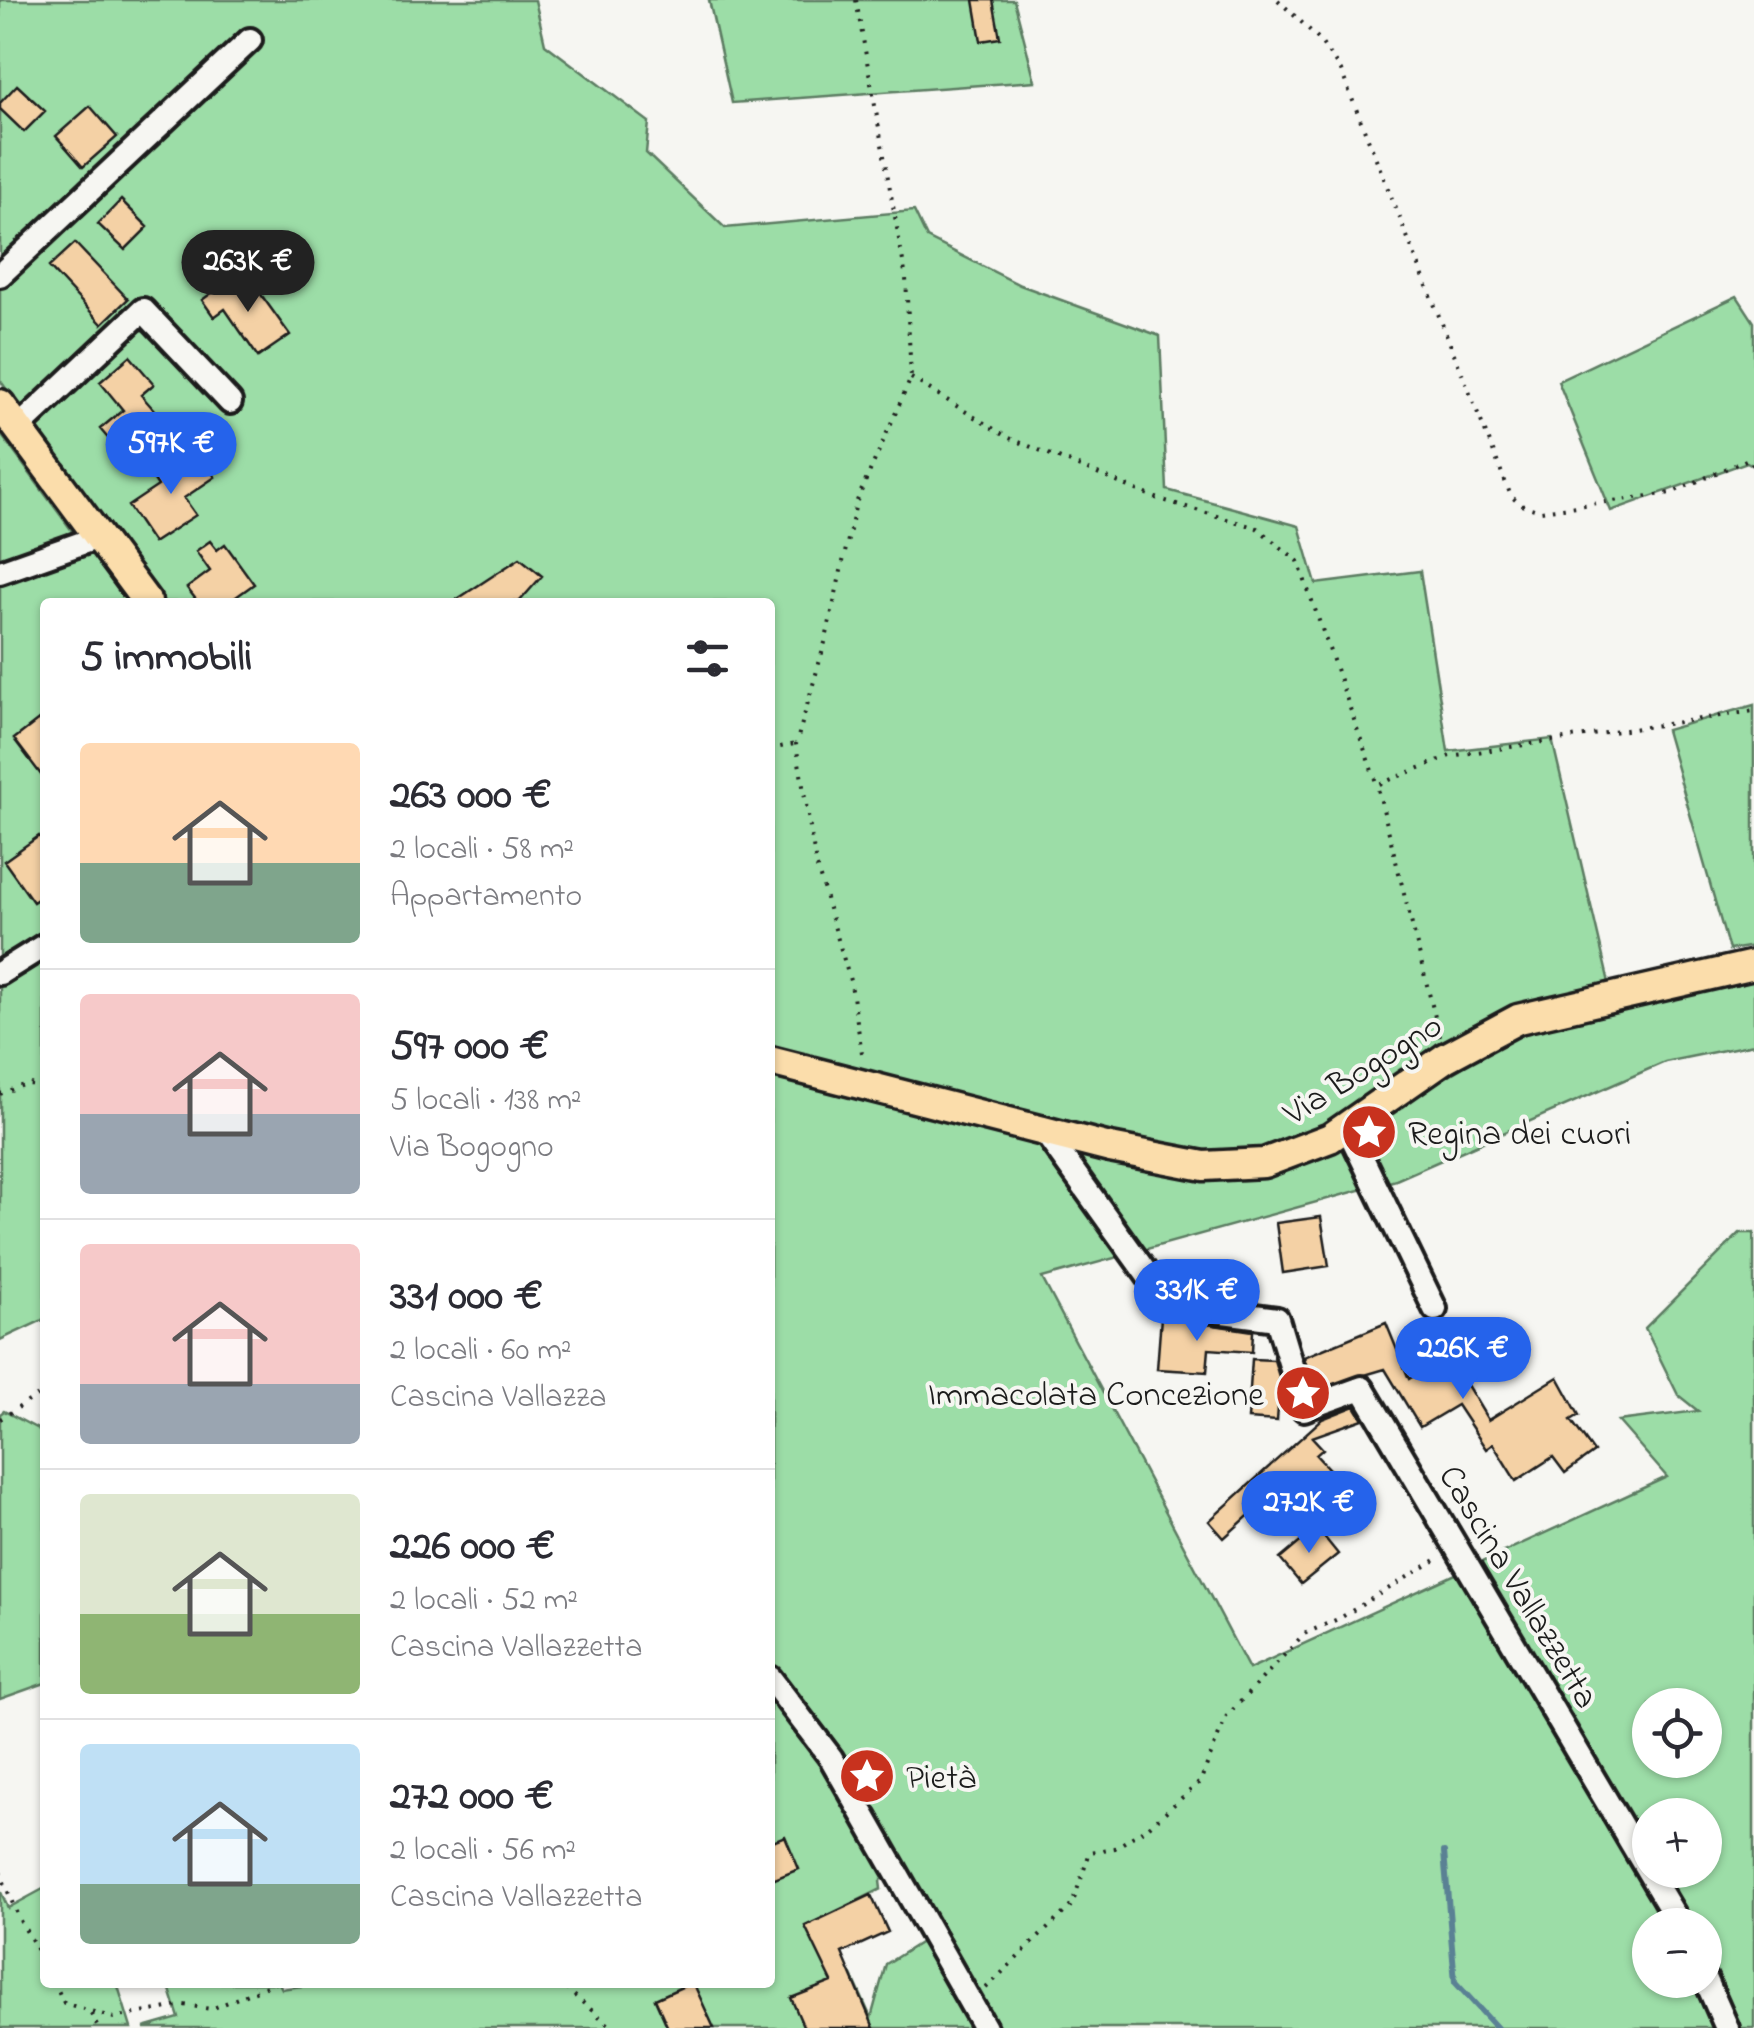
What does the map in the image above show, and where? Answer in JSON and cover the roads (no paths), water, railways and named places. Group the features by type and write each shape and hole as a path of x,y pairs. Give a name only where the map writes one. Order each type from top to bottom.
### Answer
{"main road":[{"path":"0,404 145,598"},
{"name":"Via Bogogno","path":"775,1061 1110,1148 1204,1166 1264,1163 1298,1154 1347,1127 1445,1058 1518,1019 1754,965"}],"street":[{"path":"0,275 250,40"},
{"path":"18,428 143,310 230,402"},
{"path":"0,572 99,537"},
{"path":"0,974 40,949"},
{"path":"1347,1127 1435,1308"},
{"name":"Cascina Vallazzetta","path":"1042,1128 1169,1305 1277,1318 1304,1408 1360,1388 1670,1908"},
{"path":"775,1685 831,1758 984,2028"},
{"path":"1714,1998 1727,2028"}],"waterway":[{"path":"1444,1852 1455,1982 1497,2028"}],"place":[{"name":"Regina dei cuori","path":"1369,1132"},
{"name":"Immacolata Concezione","path":"1303,1393"},
{"name":"Pietà","path":"867,1776"}]}
